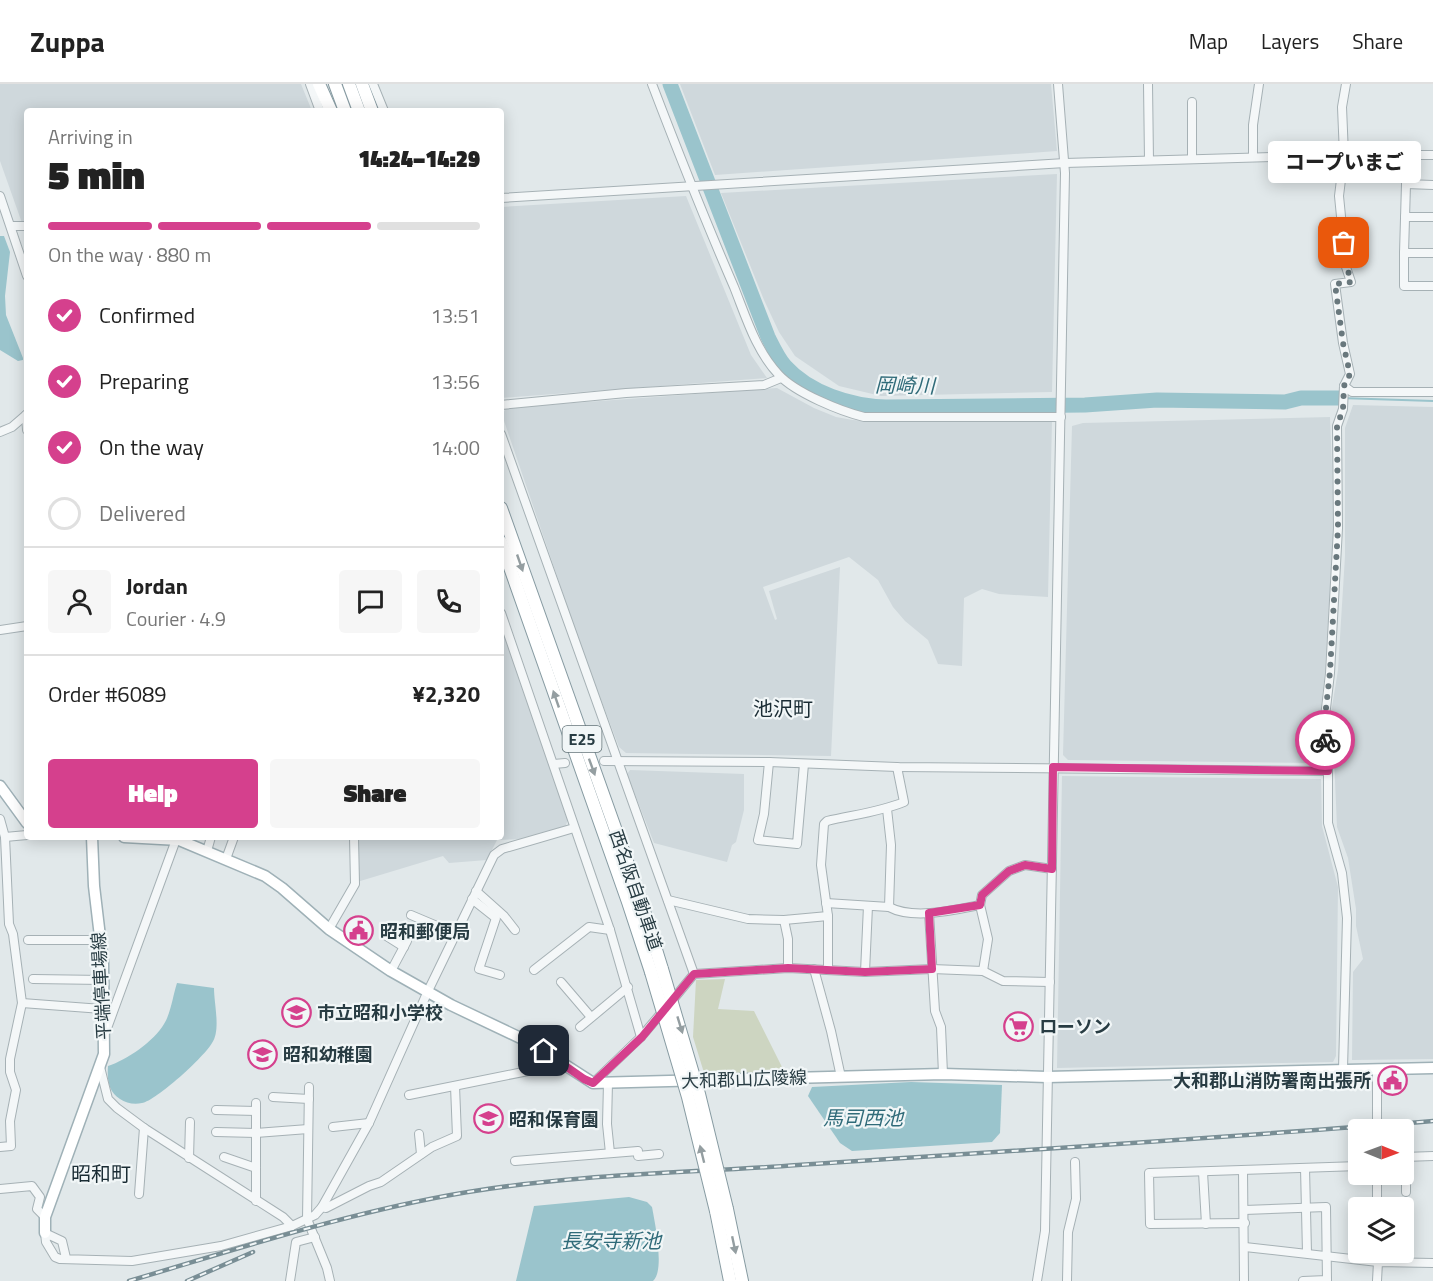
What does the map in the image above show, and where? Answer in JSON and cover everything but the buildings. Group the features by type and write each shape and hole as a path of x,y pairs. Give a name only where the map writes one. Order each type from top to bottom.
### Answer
{"highway":[{"path":"319,84 330,108"},
{"path":"335,84 344,108"},
{"path":"349,84 358,108"},
{"path":"362,84 371,108"},
{"name":"西名阪自動車道","path":"504,516 640,898 688,1096 742,1281"},
{"name":"西名阪自動車道","path":"504,551 624,891 657,971"},
{"name":"西名阪自動車道","path":"721,1210 730,1281"}],"main road":[{"path":"0,786 24,819"},
{"name":"平端停車場線","path":"45,1233 45,1217 104,1054 103,980 92,840"},
{"path":"182,840 265,876 329,928 391,971 557,1059 593,1083"},
{"name":"大和郡山広陵線","path":"593,1083 943,1074 1047,1077 1433,1068"}],"street":[{"path":"310,84 319,108"},
{"path":"373,84 383,108"},
{"path":"652,84 762,352 782,378 846,413 864,417 1061,415"},
{"path":"1037,1281 1045,1231 1062,397 1065,163 1058,84"},
{"path":"1148,84 1149,160"},
{"path":"1253,157 1253,125 1259,84"},
{"path":"1343,1069 1347,918 1342,873 1328,823 1328,771 1324,726 1330,672 1338,528 1337,426 1343,406 1344,388 1350,374 1343,343 1335,284 1351,282 1347,267 1339,196 1344,155 1342,107 1346,84"},
{"path":"1192,102 1192,159"},
{"path":"504,198 1065,163 1344,155 1433,156"},
{"path":"1404,155 1406,184 1404,286 1433,286"},
{"path":"1406,184 1433,185"},
{"path":"0,196 24,267"},
{"path":"1405,217 1433,217"},
{"path":"11,226 24,226"},
{"path":"1404,253 1433,253"},
{"path":"504,405 626,393 764,385 782,378"},
{"path":"1344,388 1352,392 1433,392"},
{"path":"0,432 12,427 24,417"},
{"path":"504,442 694,974"},
{"path":"504,622 610,930 642,1037"},
{"path":"0,630 24,626"},
{"path":"604,761 769,762 897,767 1328,771"},
{"path":"769,762 764,814 758,840 797,844 804,764"},
{"path":"554,764 565,763"},
{"path":"828,969 828,916 821,865 824,824 827,821 887,809 904,802 897,767"},
{"path":"887,809 891,845 890,907"},
{"path":"0,819 5,837 9,924 13,934 22,1003 10,1059 10,1072 16,1090 10,1121 11,1146 0,1147"},
{"path":"45,1233 46,1242 55,1257 132,1261 221,1246 292,1226 315,1215 322,1207 369,1123 428,991 494,855 499,851 574,828"},
{"path":"5,837 24,835"},
{"path":"103,1038 176,840"},
{"path":"207,851 210,840"},
{"path":"226,859 233,840"},
{"path":"329,928 355,884 354,840"},
{"path":"0,876 6,865"},
{"path":"983,971 988,939 980,905 982,895 1009,871 1025,865 1052,869"},
{"path":"476,891 504,916 515,930"},
{"path":"472,899 496,918 479,969 500,975"},
{"path":"668,900 748,919 784,920 828,916"},
{"path":"826,903 890,907 898,912 929,913 980,905"},
{"path":"865,972 868,906"},
{"path":"929,913 935,1011 941,1027 943,1074"},
{"path":"411,915 456,934"},
{"path":"784,920 788,939 788,968"},
{"path":"534,970 589,927 610,930"},
{"path":"385,935 405,944 391,971"},
{"path":"28,940 100,940"},
{"path":"593,1083 642,1037 694,974 788,968 865,972 932,969 983,971 1003,981 1050,982"},
{"path":"814,969 841,1077"},
{"path":"33,979 103,980"},
{"path":"561,982 591,1017"},
{"path":"580,1027 628,987"},
{"path":"22,1003 102,1009"},
{"path":"408,1095 528,1071 557,1059"},
{"path":"100,1067 108,1099 144,1128 283,1217 292,1226"},
{"path":"1377,1069 1377,1119"},
{"path":"608,1083 610,1153"},
{"path":"322,1207 326,1208 381,1182 421,1154 457,1136 455,1086"},
{"path":"309,1087 307,1219 330,1281"},
{"path":"273,1097 309,1099"},
{"path":"216,1110 256,1107 256,1201"},
{"path":"189,1158 190,1122"},
{"path":"333,1127 369,1123"},
{"path":"139,1194 144,1128"},
{"path":"216,1132 256,1133 308,1129"},
{"path":"418,1134 421,1154"},
{"path":"514,1161 638,1151 639,1156 659,1154"},
{"path":"1414,1157 1433,1156"},
{"path":"225,1157 256,1168"},
{"path":"1067,1281 1068,1232 1076,1199 1075,1162"},
{"path":"1245,1223 1150,1224 1149,1173 1348,1166"},
{"path":"1305,1168 1307,1253"},
{"path":"1243,1170 1244,1281"},
{"path":"1203,1172 1206,1224"},
{"path":"1406,1185 1406,1192"},
{"path":"0,1189 32,1186 40,1197 37,1209 45,1217"},
{"path":"1244,1210 1326,1207 1327,1280 1303,1281"},
{"path":"45,1233 62,1241 66,1258"},
{"path":"290,1281 296,1242 315,1237"},
{"path":"1245,1247 1348,1258"},
{"path":"1377,1281 1378,1263"},
{"path":"1414,1263 1433,1263"}],"shaded area":[{"path":"0,84 301,84 311,108 24,108 24,223 22,223 0,161"},
{"path":"680,84 1051,84 1057,151 715,175"},
{"path":"1057,174 1052,392 881,396 839,386 795,356 779,332 721,193"},
{"path":"686,196 751,355 767,378 504,398 504,207"},
{"path":"777,388 814,408 836,417 853,420 876,422 1052,421 1048,597 999,594 982,589 964,598 962,666 938,664 928,640 905,621 893,607 878,580 849,557 763,587 775,620 777,619 769,591 840,567 831,756 626,753 619,747 585,658 504,421 506,408"},
{"path":"1353,405 1433,407 1433,1059 1352,1060 1353,972 1363,959 1356,926 1356,909 1348,858 1337,827 1334,757 1330,732 1338,670 1345,556 1345,428"},
{"path":"1330,417 1334,518 1325,672 1319,726 1323,757 1318,763 1068,760 1063,755 1072,426 1083,423"},
{"path":"504,636 568,819 565,828 526,839 504,840"},
{"path":"630,770 744,774 744,810 736,842 732,845 727,862 654,843 627,774"},
{"path":"1062,776 1321,779 1322,826 1338,887 1336,1056 1333,1062 1057,1068"},
{"path":"356,840 497,840 487,860 449,863 443,856 357,882"}],"green space":[{"path":"725,979 718,1009 754,1011 784,1071 705,1076 693,1037 696,980"}],"water":[{"path":"0,236 4,236 10,252 5,296 6,315 23,358 18,361 0,350"},
{"path":"177,983 214,988 217,1024 215,1038 200,1058 158,1095 142,1103 125,1102 111,1089 108,1080 108,1066 139,1049 160,1030 168,1015"},
{"name":"馬司西池","path":"911,1082 1002,1085 1000,1133 992,1142 852,1151 840,1143 808,1096 812,1087"},
{"name":"長安寺新池","path":"629,1197 647,1202 652,1207 659,1257 657,1276 653,1281 516,1281 534,1206"}],"waterway":[{"name":"岡崎川","path":"670,84 768,337 785,366 818,391 845,401 886,407 1085,405 1157,400 1285,402 1301,398 1340,398"},
{"path":"1340,398 1433,401"}],"railway":[{"path":"129,1281 255,1243 382,1209 509,1186 592,1178 1433,1121"},
{"path":"187,1281 253,1252"}],"way so far":[{"path":"1325,740 1324,726 1330,672 1338,528 1337,426 1343,409 1344,386 1350,374 1343,343 1335,284 1351,282 1344,243"}],"place":[{"name":"コープいまご","path":"1344,243"},
{"name":"昭和郵便局","path":"359,931"},
{"name":"市立昭和小学校","path":"296,1012"},
{"name":"ローソン","path":"1018,1026"},
{"name":"昭和幼稚園","path":"262,1054"},
{"name":"大和郡山消防署南出張所","path":"1392,1080"},
{"name":"昭和保育園","path":"488,1119"}],"district":[{"name":"池沢町","path":"783,708"},
{"name":"昭和町","path":"101,1173"}],"route":[{"path":"544,1051 593,1083 642,1037 694,974 788,968 865,972 932,969 929,913 980,905 982,895 1009,871 1017,867 1025,865 1052,869 1053,767 1328,771 1325,740"}]}
